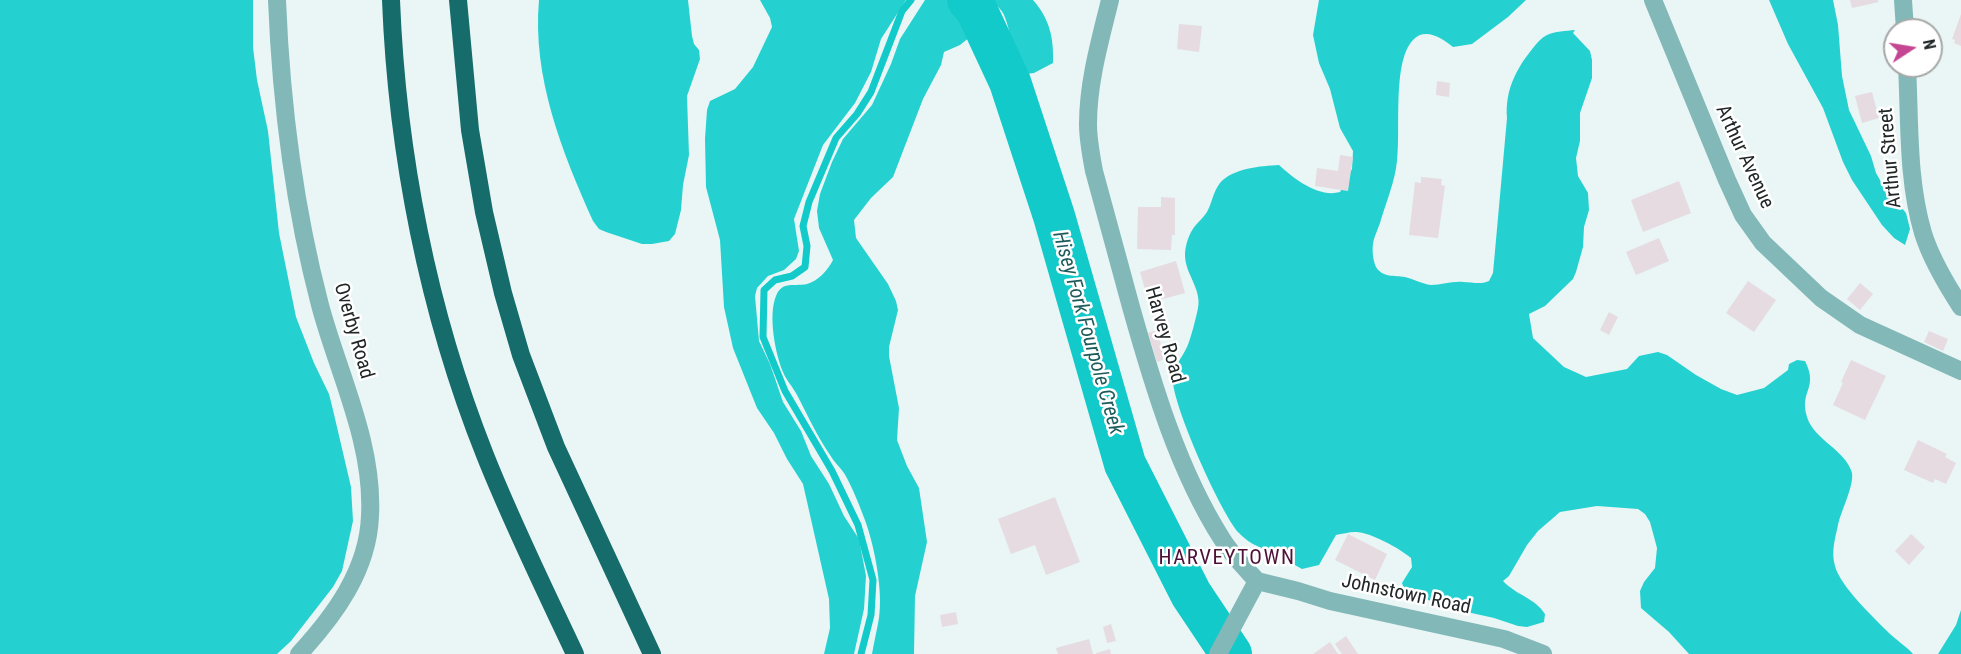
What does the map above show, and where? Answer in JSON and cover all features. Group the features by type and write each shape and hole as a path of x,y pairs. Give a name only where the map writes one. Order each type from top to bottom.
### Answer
{"highway":[{"path":"391,0 402,128 416,212 434,296 457,375 484,454 574,654"},
{"path":"458,0 470,130 484,212 503,293 521,355 572,480 652,654"}],"street":[{"name":"Overby Road","path":"277,0 287,128 307,247 321,306 356,421 365,459 370,516 365,548 353,579 323,628 300,654"},
{"name":"Harvey Road","path":"1110,0 1091,80 1090,146 1094,171 1148,367 1182,460 1224,542 1257,581"},
{"name":"Arthur Avenue","path":"1653,0 1727,180 1743,215 1763,243 1821,298 1851,319 1961,371"},
{"path":"1903,0 1904,18"},
{"name":"Arthur Street","path":"1907,78 1911,174 1916,204 1923,233 1934,260 1961,307"},
{"path":"1218,654 1257,581"},
{"name":"Johnstown Road","path":"1257,581 1330,601 1504,639 1544,654"}],"shaded area":[{"path":"0,0 253,0 253,47 257,80 268,131 279,233 296,317 329,394 351,487 353,521 342,571 333,587 291,641 277,654 0,654"},
{"path":"539,0 688,0 692,36 699,50 700,59 687,96 689,155 681,210 675,234 669,241 642,244 599,229 593,221 560,141 545,86 538,29"},
{"path":"760,0 906,0 881,39 871,72 855,103 823,145 794,219 799,251 796,259 784,270 768,276 757,288 755,296 759,341 770,364 783,402 801,431 811,456 829,484 844,516 859,539 866,576 864,609 854,654 824,654 830,628 829,599 803,484 757,408 733,348 724,307 720,240 706,187 707,110 710,101 735,89 753,67 772,27 770,18"},
{"path":"925,0 958,0 970,17 970,37 960,45 944,52 941,65 923,99 893,177 871,198 854,220 856,238 888,284 896,301 898,310 889,356 899,408 897,440 919,488 927,542 915,596 914,654 872,654 879,618 880,595 869,533 847,479 821,441 783,372 775,345 773,313 776,296 782,288 811,283 822,275 833,260 819,228 817,211 820,194 843,139 872,105 900,39"},
{"path":"992,0 1033,0 1050,30 1053,63 1034,73 1026,74 1014,53 1004,15"},
{"path":"1319,0 1526,0 1508,17 1472,44 1453,47 1439,37 1423,34 1413,40 1406,50 1400,80 1396,169 1374,241 1373,256 1376,267 1382,273 1431,285 1489,281 1493,273 1508,98 1513,80 1521,64 1541,39 1553,33 1575,30 1573,33 1590,51 1592,60 1592,78 1580,113 1580,141 1576,158 1578,176 1588,193 1589,210 1584,227 1583,247 1573,279 1545,306 1529,314 1533,338 1564,367 1586,377 1627,369 1639,356 1658,352 1667,355 1721,389 1737,395 1764,388 1788,370 1789,364 1797,360 1805,361 1810,378 1805,401 1807,417 1816,432 1849,465 1852,473 1851,485 1835,540 1833,556 1835,566 1843,583 1858,601 1913,654 1689,654 1669,632 1641,608 1640,591 1655,568 1657,548 1650,522 1638,509 1597,506 1560,512 1538,531 1509,576 1503,581 1536,604 1545,614 1544,622 1527,627 1449,608 1405,591 1402,583 1412,567 1411,558 1368,534 1355,532 1336,535 1319,565 1302,569 1254,544 1239,533 1221,505 1199,459 1175,393 1174,371 1189,343 1199,301 1186,262 1186,248 1191,232 1207,212 1220,183 1240,171 1279,165 1315,190 1340,192 1352,169 1353,151 1340,128 1330,89 1319,63 1313,35"},
{"path":"1769,0 1833,0 1838,25 1842,76 1849,110 1871,156 1876,173 1884,187 1906,213 1910,229 1905,245 1894,238 1882,225 1852,180 1823,108 1788,44"},
{"path":"1961,610 1961,654 1938,654 1956,625"}],"building":[{"path":"1850,0 1878,0 1879,2 1852,8"},
{"path":"1961,14 1961,46 1954,43 1955,40 1952,39"},
{"path":"1179,24 1202,26 1199,52 1177,49"},
{"path":"1437,81 1450,83 1449,97 1436,95"},
{"path":"1872,92 1879,118 1862,123 1855,96"},
{"path":"1340,155 1353,157 1348,191 1315,186 1317,168 1338,171"},
{"path":"1421,177 1442,179 1441,185 1445,186 1438,238 1409,235 1415,182 1421,183"},
{"path":"1679,181 1691,213 1643,232 1631,200"},
{"path":"1161,197 1175,198 1175,235 1172,235 1171,250 1137,249 1138,207 1161,207"},
{"path":"1659,238 1669,261 1636,275 1626,252"},
{"path":"1176,261 1185,293 1149,303 1140,272"},
{"path":"1748,281 1776,300 1754,332 1726,313"},
{"path":"1860,283 1873,294 1860,310 1847,299"},
{"path":"1609,312 1618,317 1609,335 1600,330"},
{"path":"1157,330 1165,359 1157,362 1148,333"},
{"path":"1929,331 1948,339 1943,351 1924,342"},
{"path":"1851,360 1886,376 1865,420 1833,405"},
{"path":"1918,440 1947,454 1945,457 1956,463 1946,484 1935,479 1933,483 1904,470"},
{"path":"1055,497 1080,562 1046,575 1035,545 1011,554 998,519"},
{"path":"1348,534 1387,554 1375,580 1335,560"},
{"path":"1911,534 1925,547 1909,565 1895,551"},
{"path":"956,612 958,624 942,627 940,615"},
{"path":"1111,624 1116,641 1107,643 1103,627"},
{"path":"1346,636 1358,654 1342,654 1335,644"},
{"path":"1089,639 1093,654 1058,654 1056,648"},
{"path":"1330,642 1338,654 1313,654"},
{"path":"1110,649 1111,654 1096,654 1096,653"}],"waterway":[{"path":"861,654 871,615 873,580 858,525 832,471 785,391 763,337 764,290 775,280 792,276 805,267 807,246 803,226 809,202 836,138 857,114 871,92 902,11 911,0"},
{"name":"Hisey Fork Fourpole Creek","path":"968,0 976,9 1010,82 1054,216 1125,464 1191,594 1231,654"}],"district":[{"name":"HARVEYTOWN","path":"1227,559"}]}
